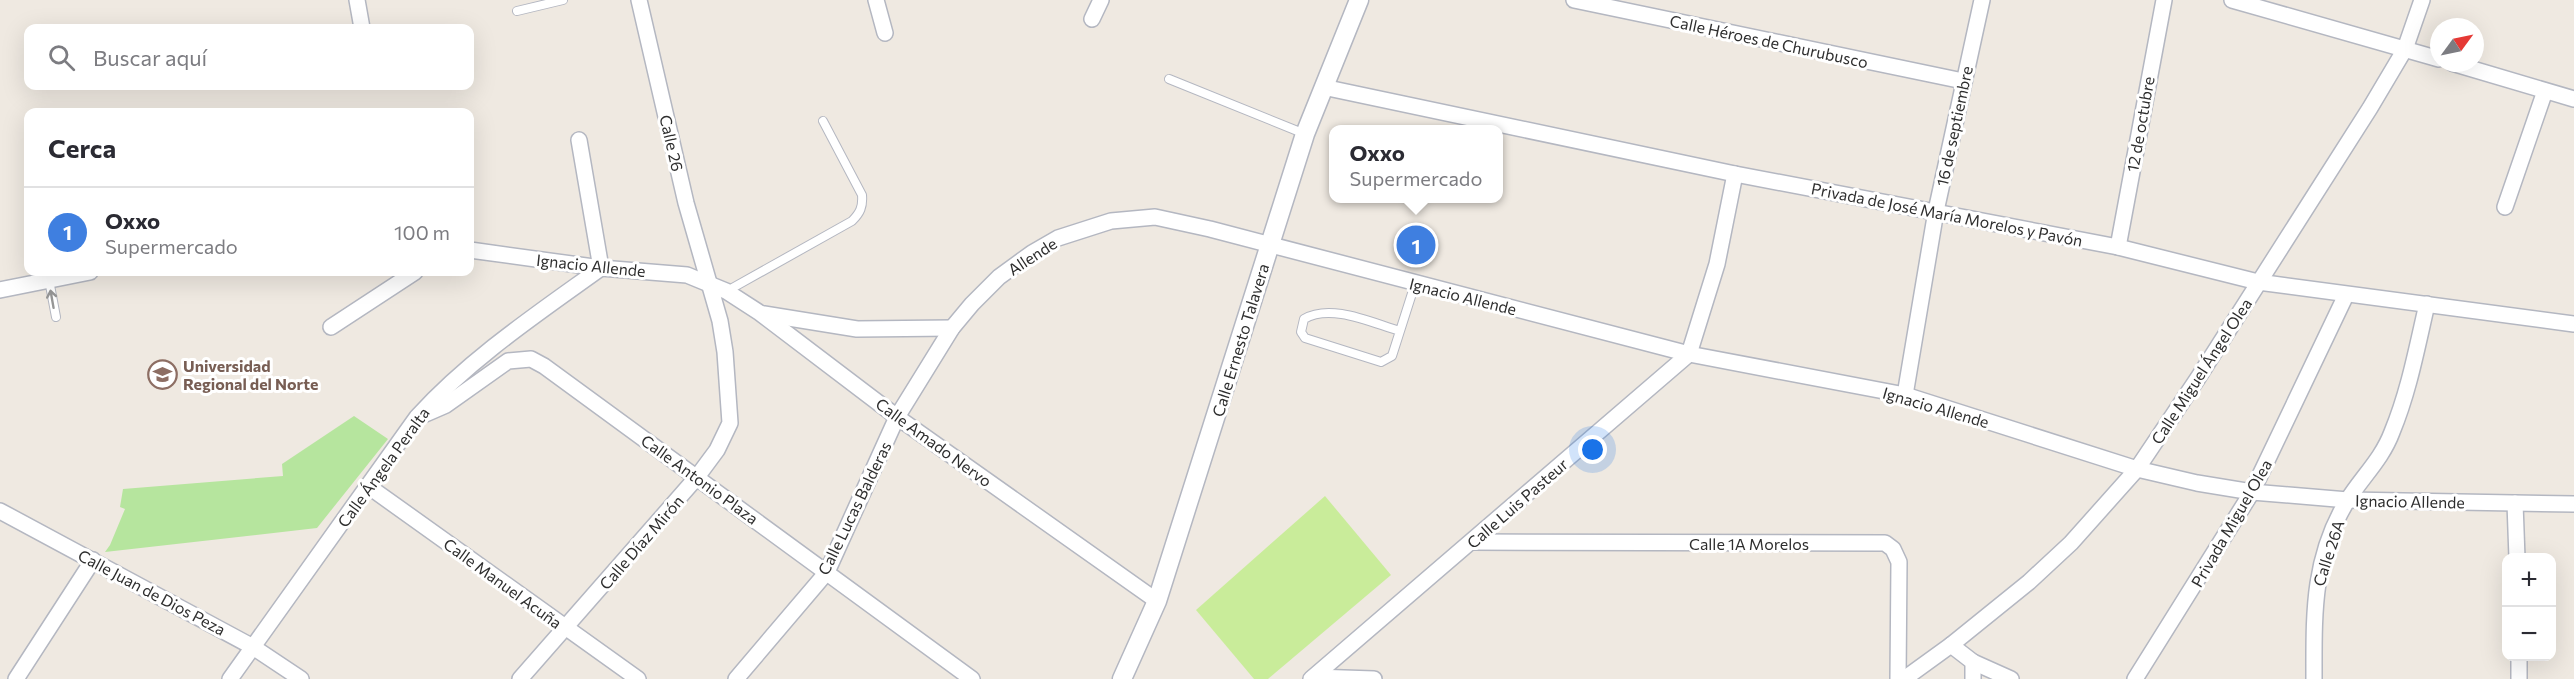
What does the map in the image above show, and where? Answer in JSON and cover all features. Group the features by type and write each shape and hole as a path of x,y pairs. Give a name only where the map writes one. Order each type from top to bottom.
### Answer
{"street":[{"path":"357,0 361,24"},
{"name":"Calle 26","path":"639,0 686,203 711,284"},
{"path":"876,0 885,33"},
{"path":"1092,20 1101,0"},
{"name":"Calle Ernesto Talavera","path":"1122,679 1157,601 1305,134 1359,0"},
{"name":"Calle Héroes de Churubusco","path":"1574,0 1964,81"},
{"name":"16 de septiembre","path":"1905,395 1936,211 1982,0"},
{"name":"12 de octubre","path":"2118,247 2164,0"},
{"path":"2232,0 2430,56"},
{"name":"Calle Miguel Ángel Olea","path":"1904,679 1951,645 2029,582 2071,543 2137,469 2198,378 2370,108 2405,49 2422,0"},
{"path":"2482,72 2574,99"},
{"name":"Privada de José María Morelos y Pavón","path":"1323,87 1735,174 2118,247 2258,282 2574,324"},
{"path":"2505,207 2545,91"},
{"path":"579,140 601,268"},
{"path":"1689,354 1718,264 1735,174"},
{"name":"Allende","path":"897,417 952,328 972,304 999,278 1032,253 1058,238 1111,221 1155,217 1270,244"},
{"name":"Ignacio Allende","path":"1270,244 1415,284 1689,354 1905,395 2137,469 2198,483 2252,492 2348,500 2574,504"},
{"name":"Ignacio Allende","path":"474,251 601,268 687,275 711,284"},
{"name":"Calle Ángela Peralta","path":"230,679 417,417 468,367 601,268"},
{"path":"0,290 49,276"},
{"path":"331,327 409,276"},
{"name":"Calle Amado Nervo","path":"711,284 760,313 897,417 1157,601"},
{"name":"Calle Díaz Mirón","path":"520,679 697,477 722,443 730,423 723,335 711,284"},
{"name":"Privada Miguel Olea","path":"2135,679 2252,492 2346,295"},
{"name":"Calle 26A","path":"2314,679 2314,606 2318,580 2332,532 2348,500 2372,470 2392,435 2407,394 2427,304"},
{"path":"760,313 857,329 952,328"},
{"name":"Calle Luis Pasteur","path":"1313,678 1689,354"},
{"name":"Calle Antonio Plaza","path":"417,417 446,405 508,361 531,359 544,366 697,477 972,679"},
{"name":"Calle Lucas Balderas","path":"736,679 827,572 897,417"},
{"name":"Calle Manuel Acuña","path":"368,486 638,679"},
{"path":"2515,503 2517,553"},
{"name":"Calle Juan de Dios Peza","path":"0,511 253,647 301,679"},
{"name":"Calle 1A Morelos","path":"1472,542 1885,543 1893,549 1899,562 1898,679"},
{"path":"16,679 93,560"},
{"path":"1951,645 1973,662 2011,679"},
{"path":"2519,661 2519,679"},
{"path":"1973,662 1973,679"},
{"path":"1313,678 1374,679"}],"lane":[{"path":"518,11 563,0"},
{"path":"1169,79 1305,134"},
{"path":"726,291 852,221 858,215 862,195 823,121"},
{"path":"49,276 56,317"},
{"path":"1400,331 1340,314 1320,312 1304,319 1301,332 1305,338 1381,362 1392,356 1400,331 1415,284"}],"green space":[{"path":"354,416 388,439 317,528 105,552 125,509 120,507 123,489 283,476 282,464"},
{"path":"1325,496 1391,575 1268,679 1254,679 1196,610"}],"place":[{"name":"Oxxo","path":"1416,245"},
{"name":"Universidad Regional del Norte","path":"162,374"}]}
